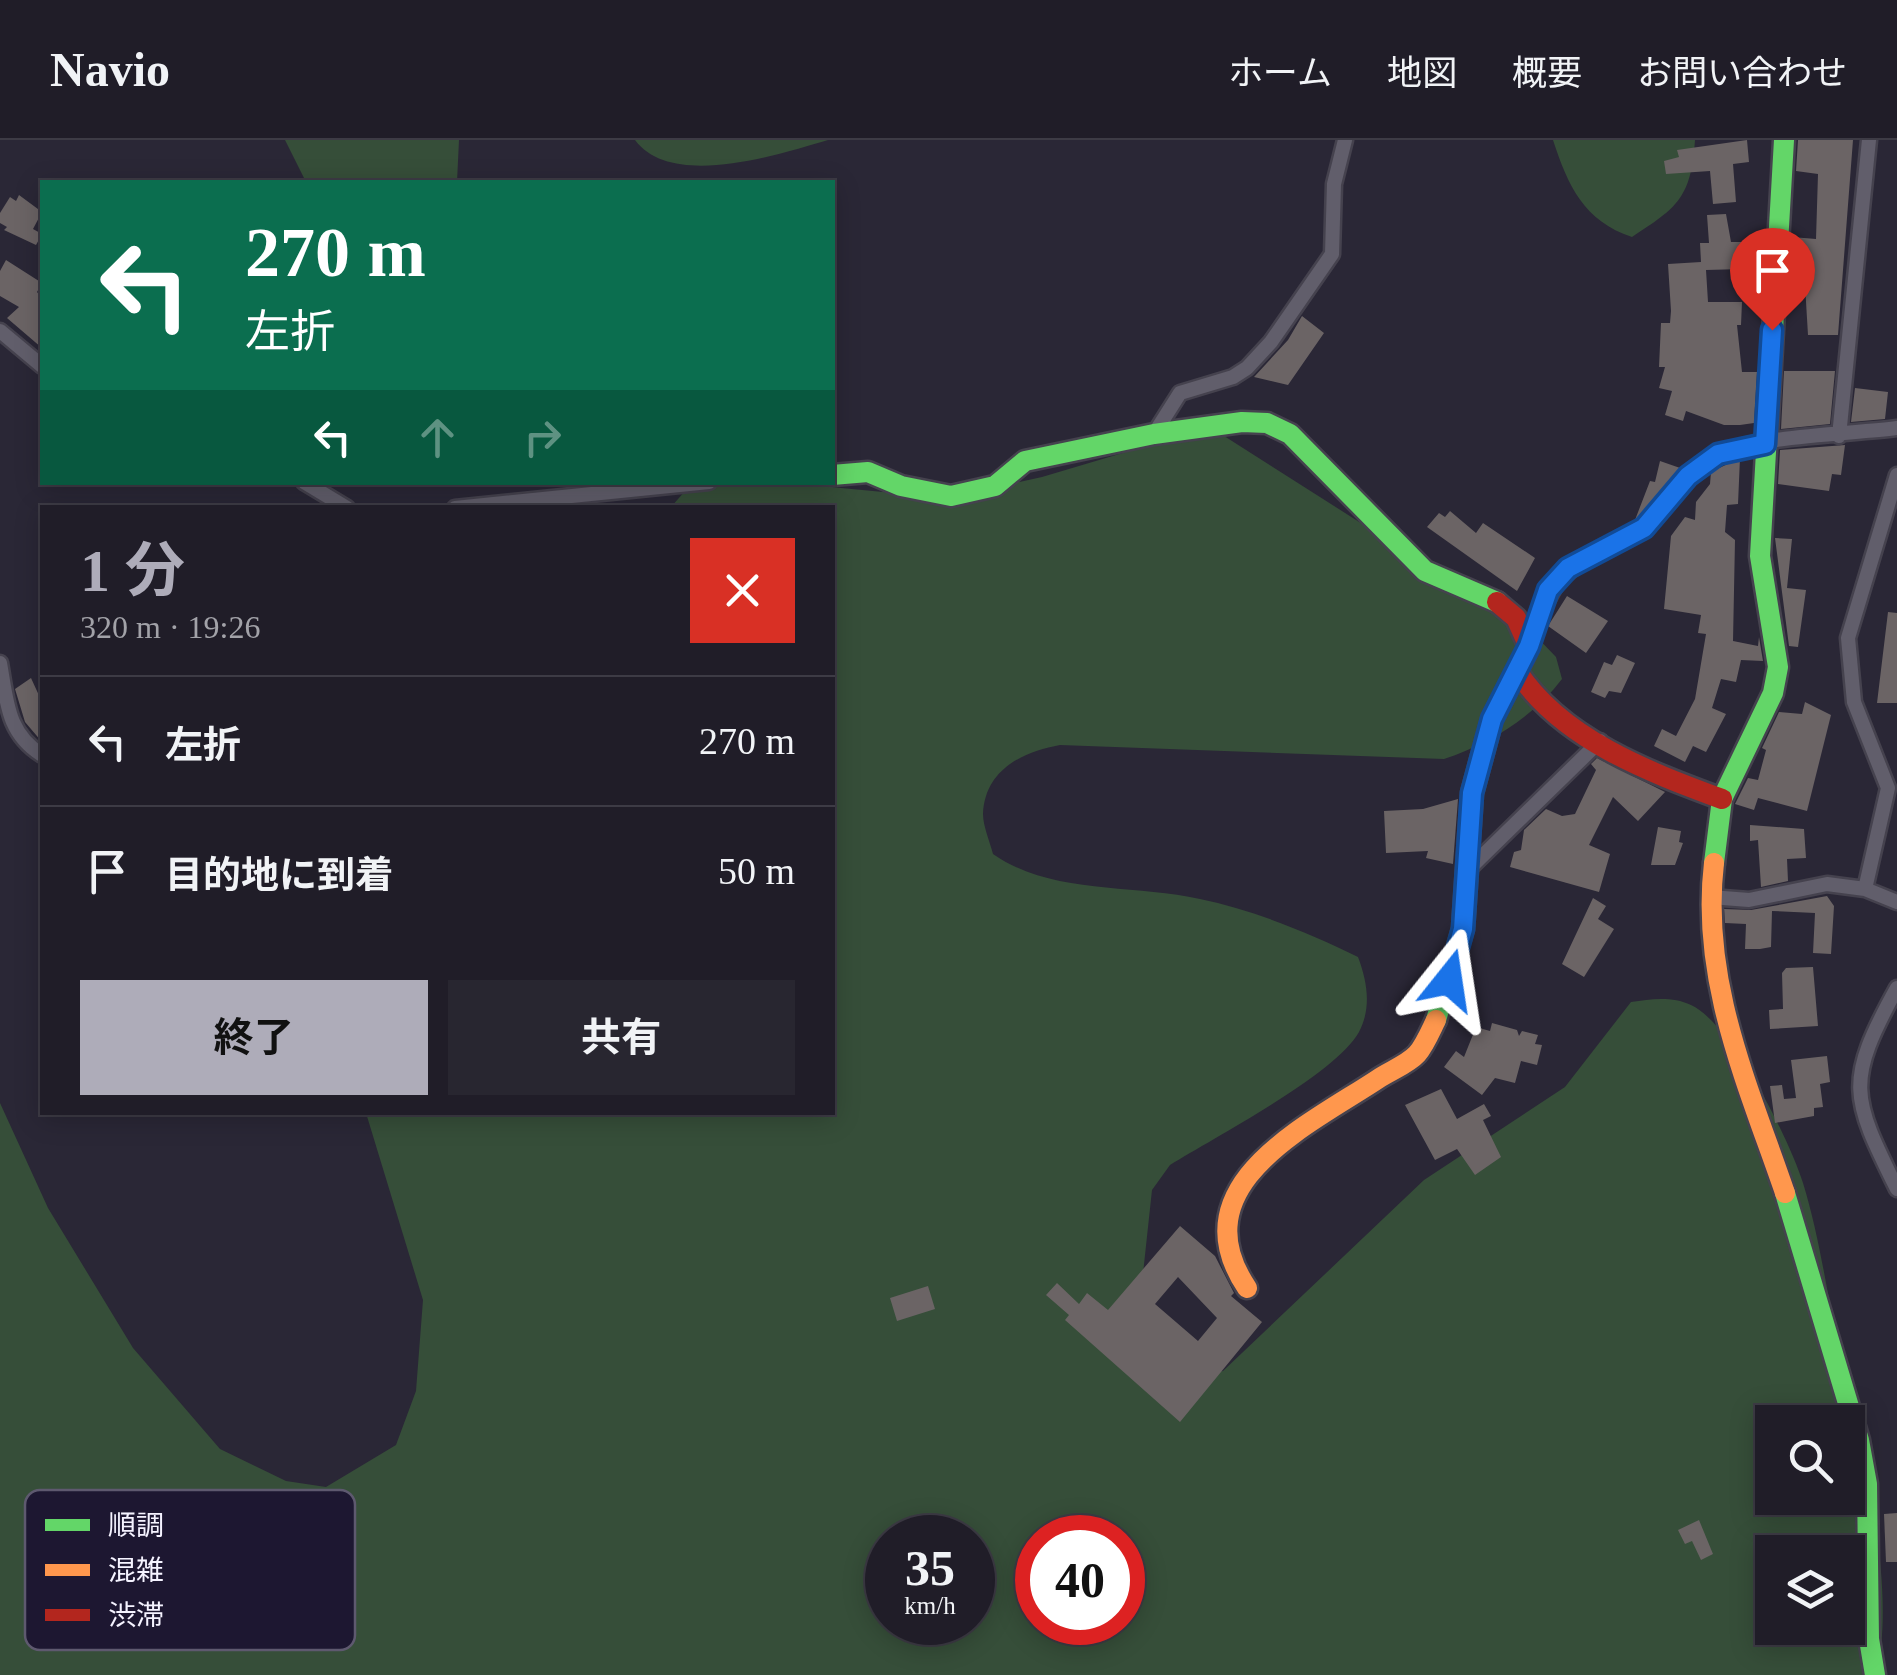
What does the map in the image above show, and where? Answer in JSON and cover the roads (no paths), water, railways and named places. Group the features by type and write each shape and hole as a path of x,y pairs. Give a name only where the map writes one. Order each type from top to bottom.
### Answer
{"street":[{"path":"1154,434 1180,392 1233,377 1246,368 1311,287 1332,254 1334,184 1345,140"},
{"path":"1784,140 1760,556 1778,667 1773,693 1722,798 1710,897 1721,1006 1798,1232 1858,1440 1867,1484 1869,1639 1875,1675"},
{"path":"1840,436 1869,140"},
{"path":"0,330 40,364"},
{"path":"835,475 868,472 900,486 950,496 995,486 1025,461 1154,434 1242,422 1267,423 1290,434 1425,572 1490,596 1516,618 1529,646"},
{"path":"1248,1288 1231,1264 1226,1244 1233,1201 1240,1188 1269,1150 1416,1054 1436,1021 1463,929 1472,793 1492,719 1529,646 1548,590 1568,568 1644,528 1688,476 1718,454 1765,444 1897,428"},
{"path":"1865,888 1888,788 1854,702 1848,638 1897,475"},
{"path":"309,485 343,505"},
{"path":"485,505 681,485"},
{"path":"0,664 21,741 40,754"},
{"path":"1516,671 1523,686 1566,723 1679,784 1722,798"},
{"path":"1470,868 1600,742"},
{"path":"1710,897 1748,900 1827,884 1865,888 1897,902"},
{"path":"1897,988 1867,1046 1858,1089 1862,1118 1897,1189"}]}
